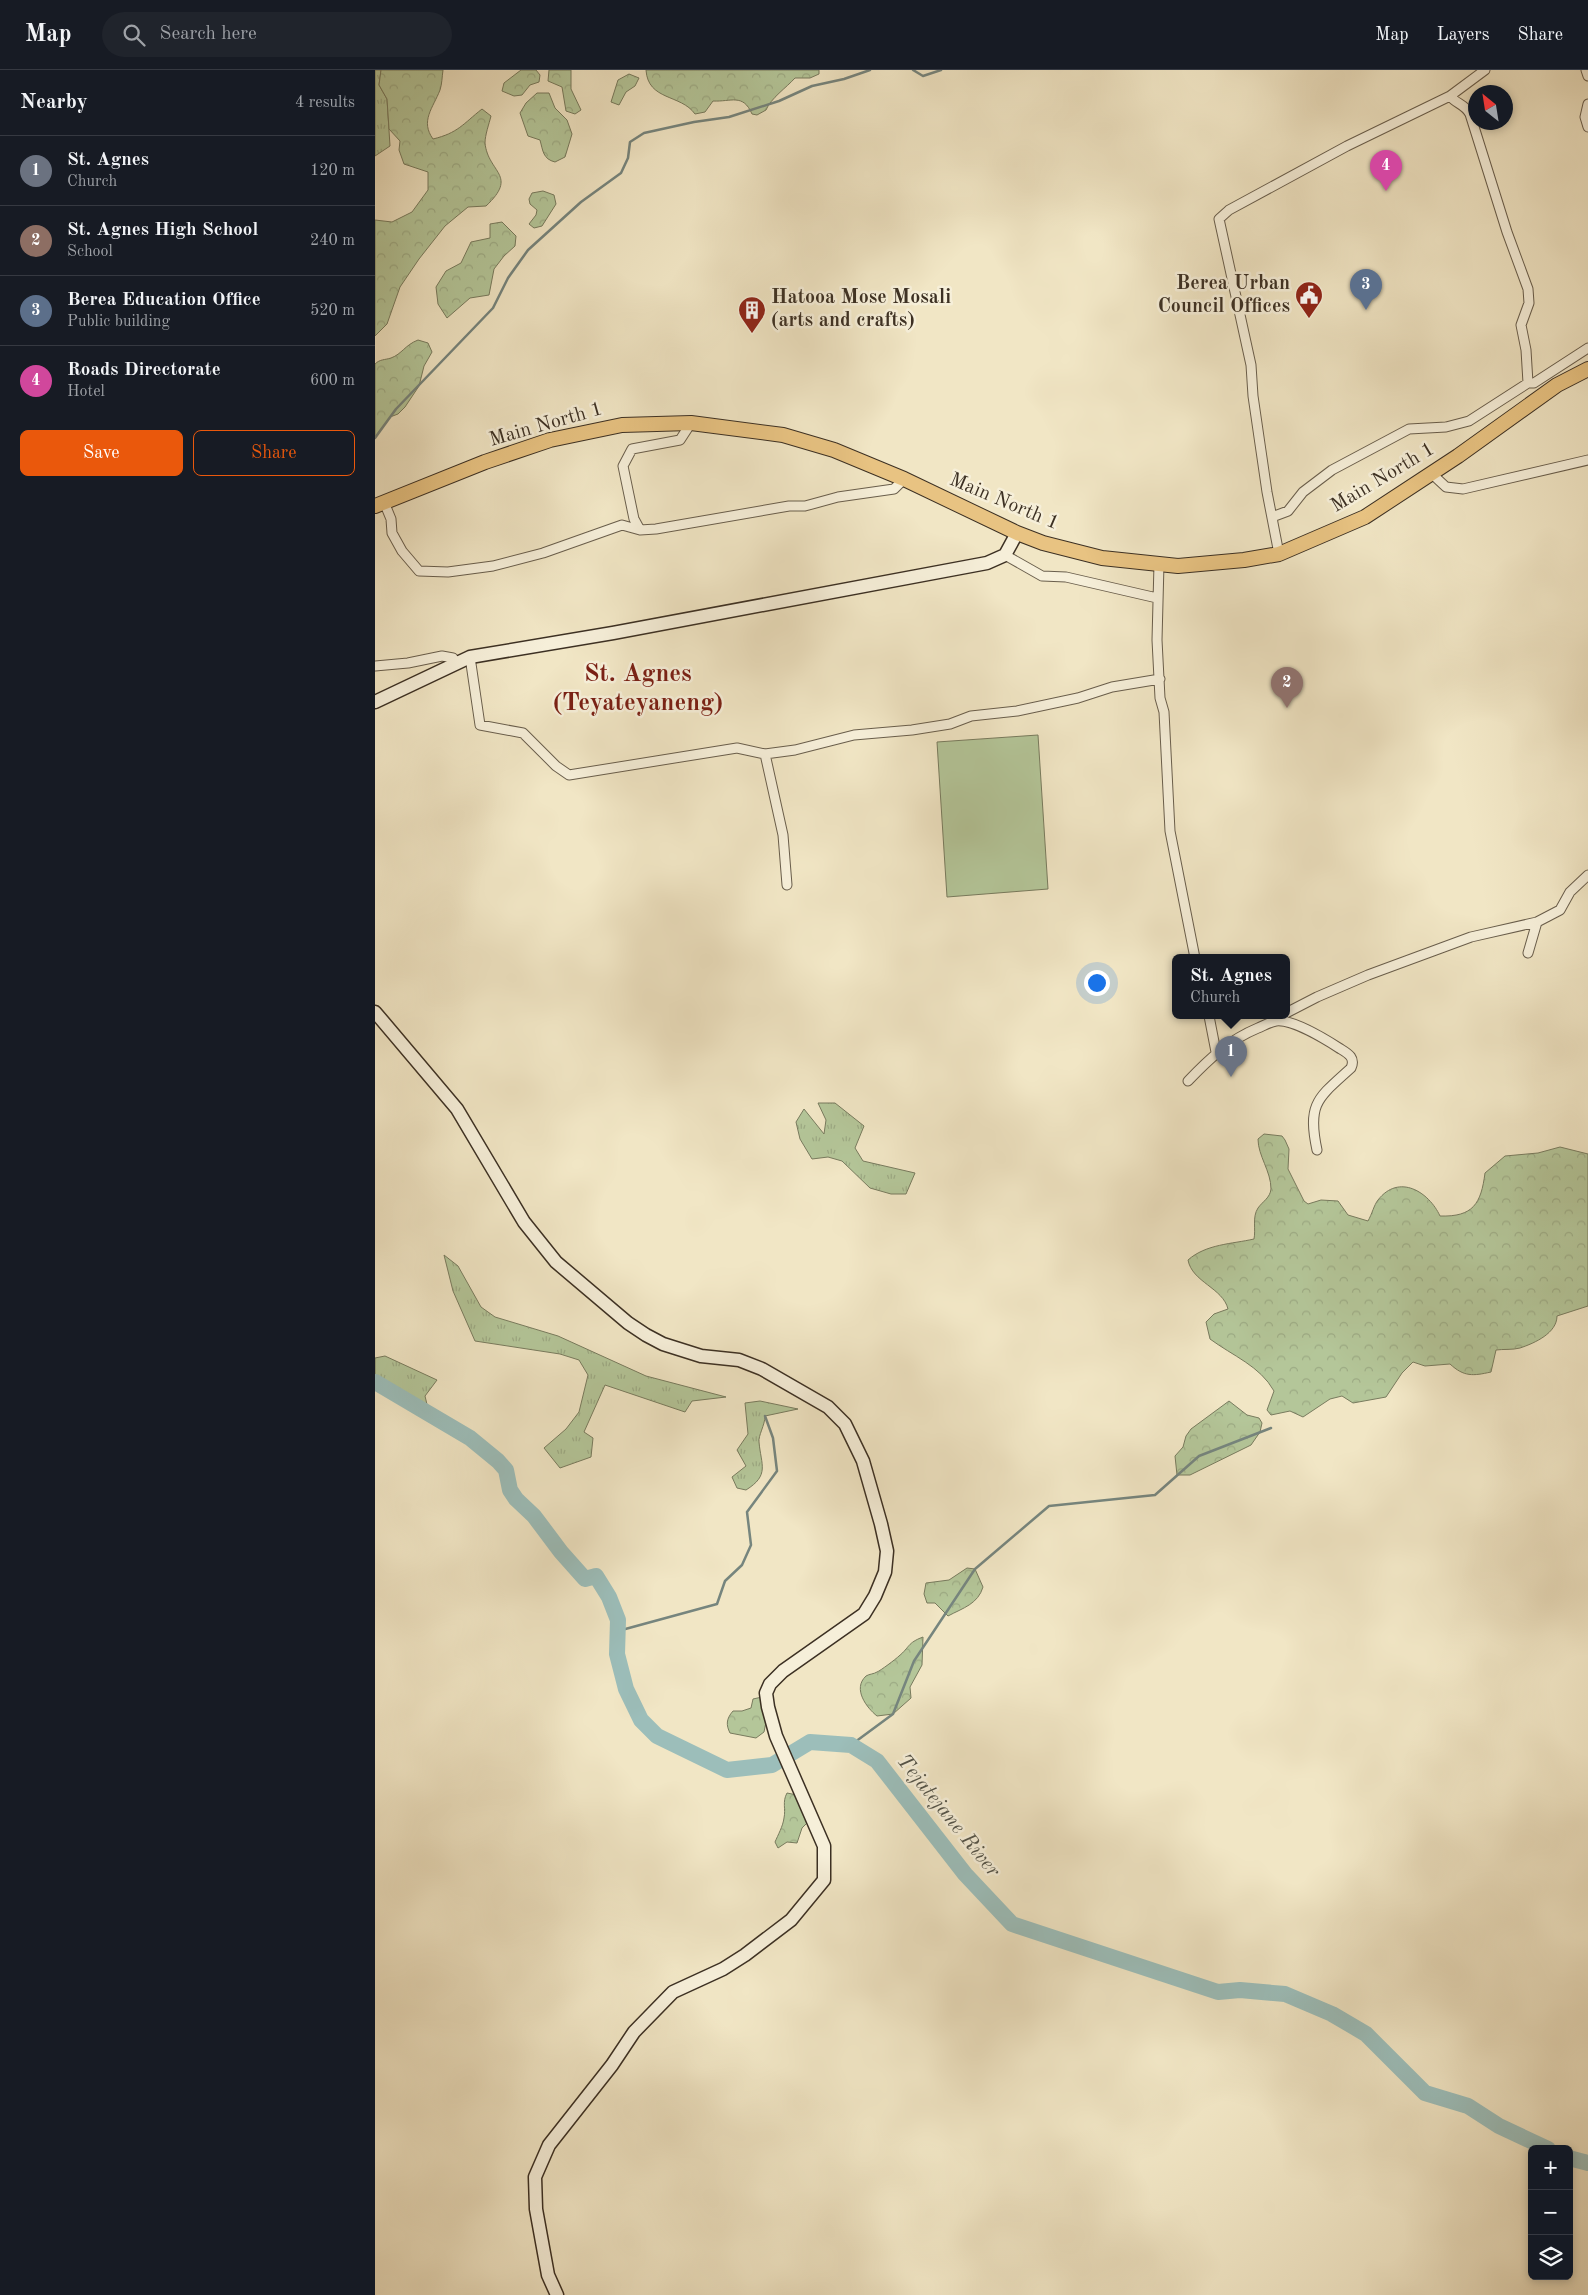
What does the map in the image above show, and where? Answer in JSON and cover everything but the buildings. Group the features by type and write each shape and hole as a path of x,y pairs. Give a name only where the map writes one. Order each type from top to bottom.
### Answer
{"main road":[{"name":"Main North 1","path":"379,504 485,462 551,440 622,425 691,423 783,435 834,450 904,479 1017,534 1043,544 1102,558 1179,566 1243,560 1279,554 1365,517 1432,474 1544,394 1588,369"}],"street":[{"path":"1279,554 1253,396 1251,365 1219,219 1243,202 1347,146 1450,96 1485,70"},
{"path":"1586,70 1588,76"},
{"path":"1450,96 1453,100 1467,107 1470,114 1504,223 1528,289 1529,303 1521,325 1526,350 1528,384"},
{"path":"1588,104 1585,117 1588,127"},
{"path":"1272,517 1288,511 1303,492 1332,470 1409,429 1429,426 1446,427 1469,421 1528,384 1534,383 1588,348"},
{"path":"639,530 634,519 623,466 631,449 680,440 691,423"},
{"path":"1432,474 1447,487 1463,489 1588,460"},
{"path":"379,504 391,519 392,533 402,552 419,571 447,572 493,566 543,553 622,526 639,530 680,526 696,520 789,506 805,506 838,497 893,489 904,479"},
{"path":"375,702 470,657 987,563 1005,555 1017,534"},
{"path":"1005,555 1042,576 1066,577 1157,598"},
{"path":"1159,564 1157,640 1160,698 1164,712 1170,831 1194,954"},
{"path":"375,666 408,663 442,656 453,658 456,662"},
{"path":"470,657 480,726 523,733 556,766 569,775 737,748 765,754 795,750 854,734 912,730 950,724 971,716 1043,705 1078,698 1136,681 1160,679"},
{"path":"765,754 783,835 787,885"},
{"path":"1290,1009 1368,975 1471,937 1537,922 1560,910 1571,892 1588,875"},
{"path":"1528,953 1537,922"},
{"path":"375,1012 457,1109 524,1222 556,1262 627,1323 646,1335 663,1344 701,1356 739,1360 775,1375 828,1407 845,1424 855,1440 863,1461 887,1551 885,1572 875,1596 864,1614 783,1671 770,1684 766,1693 776,1736 824,1846 824,1880 791,1920 745,1955 723,1969 673,1992 634,2032 612,2065 549,2145 535,2177 536,2209 548,2275 557,2295"},
{"path":"1210,1019 1217,1052"},
{"path":"1188,1081 1217,1052 1244,1033 1278,1019"},
{"path":"1282,1019 1322,1037 1353,1058 1351,1068 1327,1090 1314,1109 1313,1130 1317,1150"}],"green space":[{"path":"375,70 381,70 379,85 387,99 390,146 375,156"},
{"path":"381,70 443,70 440,90 429,114 429,132 433,139 449,134 482,109 491,116 485,143 487,153 501,180 496,196 486,206 468,207 445,226 400,287 387,324 375,336 375,220 392,222 412,212 428,190 428,172 404,164 399,150 400,141 389,129 387,99 379,85"},
{"path":"521,70 536,70 540,75 539,82 530,85 522,95 514,96 502,91 504,83"},
{"path":"549,70 571,70 571,89 581,110 575,114 566,111 562,87 548,81"},
{"path":"646,70 819,70 819,74 810,78 795,78 775,97 766,110 757,115 752,114 745,103 736,100 713,101 705,112 695,114 682,103 666,96 653,87 648,80"},
{"path":"629,74 639,78 635,86 626,92 619,105 611,102 618,80"},
{"path":"537,93 549,93 555,108 567,120 572,134 565,157 555,162 546,157 540,140 528,136 520,113 526,103"},
{"path":"543,191 554,195 556,204 542,226 534,228 529,224 536,215 537,210 530,204 529,199 532,193"},
{"path":"502,222 516,236 515,246 494,269 489,295 470,298 447,318 438,304 436,287 446,271 461,263 471,242 490,238 490,224"},
{"path":"418,340 428,343 432,352 424,366 419,386 405,407 398,414 390,417 375,437 375,364 395,356"},
{"path":"1038,735 1048,889 947,897 937,742"},
{"path":"818,1103 835,1103 864,1126 855,1148 863,1161 915,1173 906,1194 891,1194 870,1188 842,1161 828,1157 812,1159 800,1139 796,1122 804,1109 824,1134 826,1120"},
{"path":"1264,1134 1282,1136 1285,1140 1289,1149 1288,1169 1304,1201 1308,1204 1321,1200 1338,1201 1348,1215 1368,1221 1378,1200 1386,1192 1395,1188 1404,1187 1421,1193 1435,1207 1440,1216 1451,1216 1468,1211 1473,1206 1481,1193 1485,1173 1505,1156 1538,1153 1560,1147 1588,1154 1588,1306 1557,1316 1556,1322 1549,1332 1532,1343 1517,1349 1496,1350 1491,1372 1469,1374 1460,1371 1450,1364 1425,1366 1413,1362 1402,1373 1386,1397 1353,1403 1342,1396 1330,1399 1303,1417 1290,1411 1271,1415 1267,1410 1274,1391 1268,1382 1254,1368 1210,1339 1206,1322 1214,1314 1228,1309 1220,1296 1195,1274 1188,1260 1211,1248 1254,1239 1256,1212 1268,1197 1271,1189 1258,1139"},
{"path":"444,1255 458,1266 481,1307 495,1317 558,1336 646,1376 726,1397 692,1401 685,1412 605,1385 584,1432 593,1438 591,1457 560,1468 544,1448 566,1429 579,1412 588,1375 579,1360 560,1354 475,1341 453,1291"},
{"path":"385,1356 437,1380 425,1396 429,1413 375,1382 375,1358"},
{"path":"760,1401 798,1409 765,1416 759,1440 762,1463 761,1474 754,1485 746,1490 737,1488 732,1477 746,1466 737,1450 748,1434 745,1403"},
{"path":"1229,1401 1247,1415 1259,1418 1262,1423 1260,1432 1251,1445 1190,1475 1177,1475 1175,1456 1183,1447 1186,1436 1191,1429"},
{"path":"967,1568 975,1569 983,1587 974,1602 948,1616 935,1603 927,1603 924,1594 926,1583 949,1580"},
{"path":"923,1637 922,1665 910,1687 911,1698 893,1714 877,1716 865,1703 860,1687 862,1681 866,1676 876,1673 888,1665 903,1653 911,1643"},
{"path":"762,1697 766,1722 764,1732 756,1738 730,1733 727,1722 733,1711 751,1708 753,1699"},
{"path":"787,1793 797,1795 807,1823 802,1828 797,1843 787,1842 778,1848 775,1842 783,1821"}],"waterway":[{"path":"375,438 396,409 493,308 508,278 528,250 581,202 621,173 628,158 630,142 644,133 694,122 729,117 779,101 812,86 844,79 870,70"},
{"path":"913,70 923,76 941,70"},
{"name":"Tejatejane River","path":"375,1382 470,1438 498,1461 506,1470 510,1490 516,1499 534,1516 561,1552 585,1579 596,1576 609,1597 618,1620 617,1654 626,1689 641,1720 657,1736 727,1770 772,1765 810,1742 851,1745 877,1761 965,1874 1012,1924 1218,1992 1240,1990 1285,1994 1332,2014 1366,2034 1425,2093 1468,2106 1499,2126 1539,2145"},
{"path":"618,1631 717,1604 725,1581 742,1565 751,1545 747,1512 777,1471 773,1438 765,1416"},
{"path":"851,1745 893,1714 914,1661 975,1569 1049,1506 1155,1495 1199,1456 1271,1428"},
{"name":"Tejatejane River","path":"1573,2159 1588,2163"}],"place":[{"name":"Roads Directorate","path":"1386,191"},
{"name":"Berea Education Office","path":"1366,310"},
{"name":"Berea Urban Council Offices","path":"1309,319"},
{"name":"Hatooa Mose Mosali (arts and crafts)","path":"752,334"},
{"name":"St. Agnes High School","path":"1287,708"},
{"name":"St. Agnes","path":"1231,1077"}],"district":[{"name":"St. Agnes (Teyateyaneng)","path":"638,688"}]}
